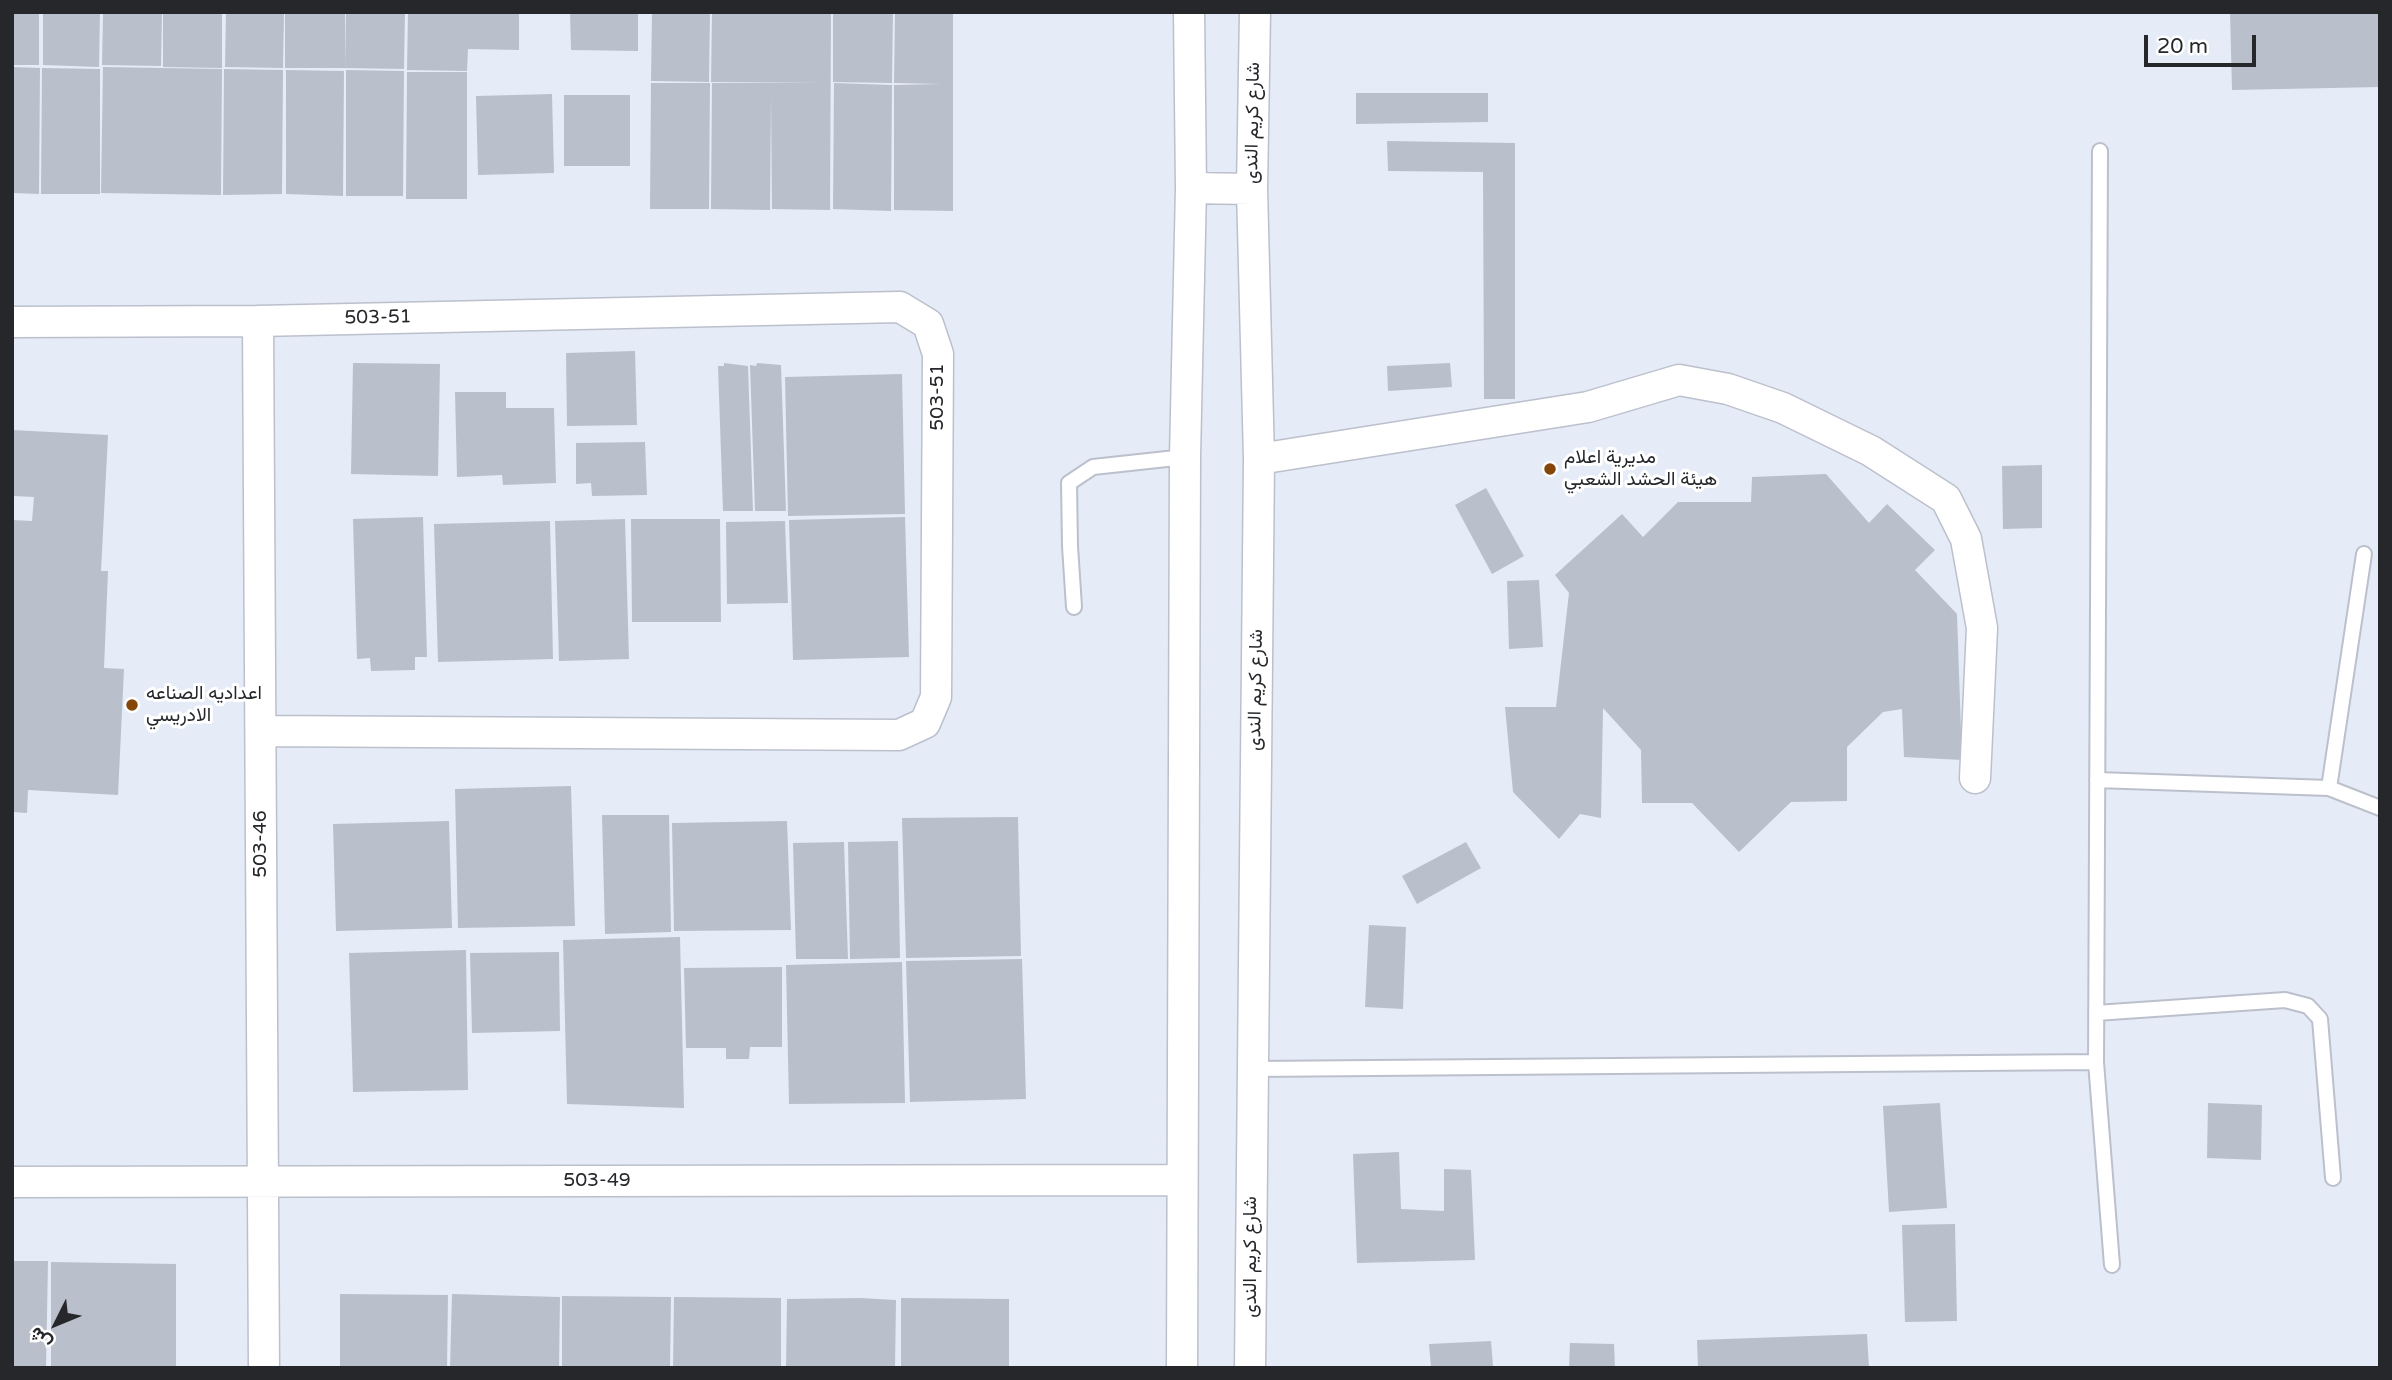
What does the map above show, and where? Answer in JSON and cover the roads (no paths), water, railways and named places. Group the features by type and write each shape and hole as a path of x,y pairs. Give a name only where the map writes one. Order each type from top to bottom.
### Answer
{"street":[{"path":"1182,1368 1185,457 1191,188 1189,12"},
{"name":"شارع كريم الندى","path":"1251,1368 1259,459 1252,189 1255,12"},
{"path":"1191,188 1252,189"},
{"name":"503-51","path":"12,322 258,321 900,307 928,324 938,354 936,697 925,723 899,735 261,731"},
{"name":"503-46","path":"258,321 264,1368"},
{"path":"1259,459 1588,407 1679,380 1728,389 1783,408 1871,451 1947,499 1966,538 1982,628 1975,778"},
{"name":"503-49","path":"12,1182 1182,1180"}],"lane":[{"path":"2100,151 2096,1062 2112,1265"},
{"path":"1074,607 1069,483 1093,467 1185,457"},
{"path":"2329,788 2364,554"},
{"path":"2097,780 2329,788 2380,808"},
{"path":"2096,1013 2285,1000 2308,1006 2320,1019 2333,1178"},
{"path":"1253,1069 2096,1062"}],"place":[{"name":"مديرية اعلام هيئة الحشد الشعبي","path":"1550,469"},
{"name":"اعداديه الصناعه الادريسي","path":"132,705"}]}
